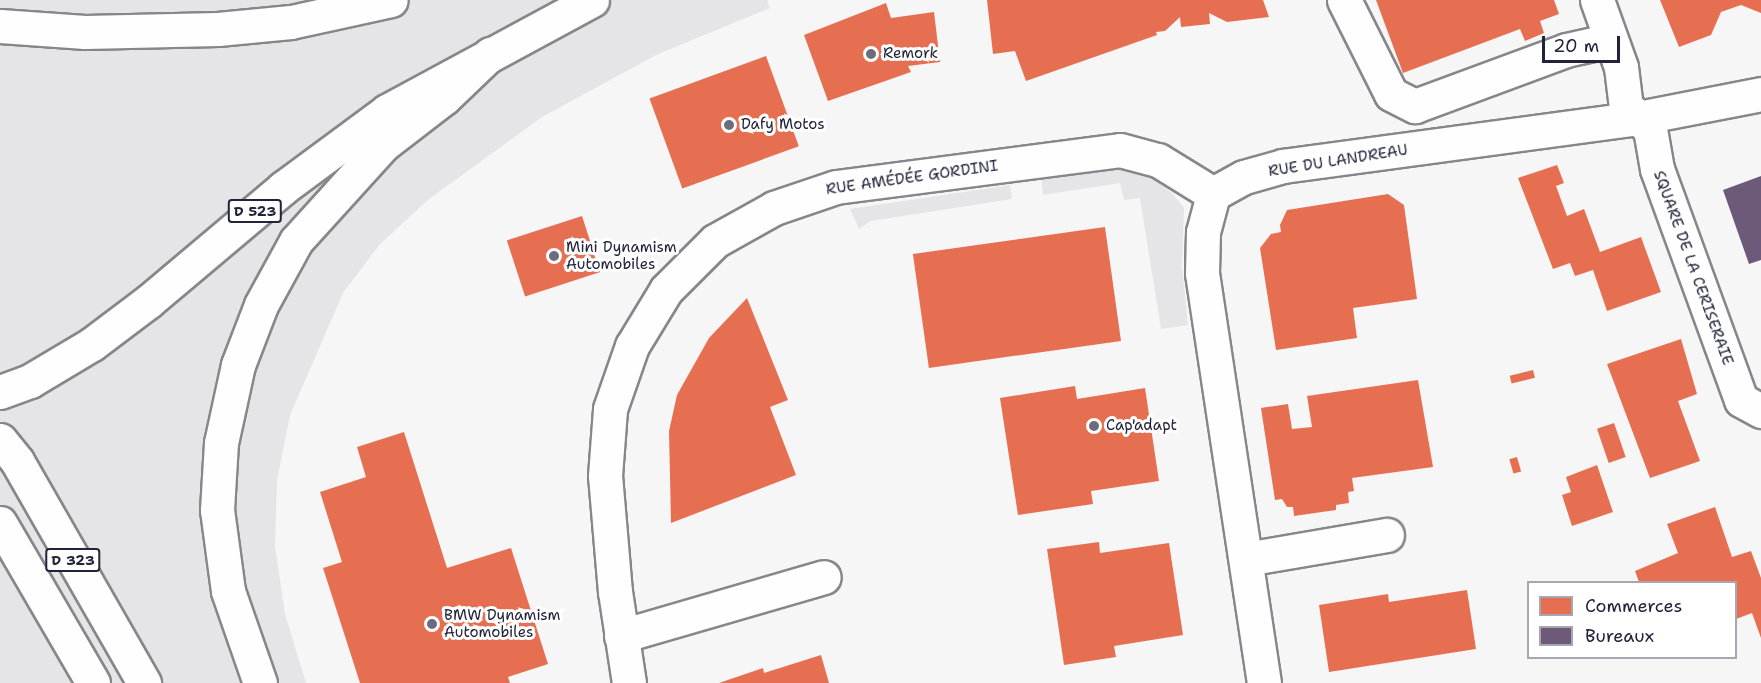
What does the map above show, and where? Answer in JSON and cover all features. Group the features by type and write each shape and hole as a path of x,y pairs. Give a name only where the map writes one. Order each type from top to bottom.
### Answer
{"main road":[{"path":"0,26 85,32 218,29 291,22 392,0"},
{"name":"D 523","path":"15,386 92,344 149,301 283,188 387,111 592,0"},
{"path":"1344,0 1391,94 1415,106 1566,50 1611,40"},
{"name":"SQUARE DE LA CERISERAIE","path":"1597,0 1621,67 1626,106 1650,129 1657,169 1741,400 1761,411"},
{"path":"260,683 228,591 217,510 221,443 238,364 261,305 296,241 383,145 444,98 490,54"},
{"name":"RUE DU LANDREAU","path":"1214,194 1244,177 1283,166 1638,118 1761,94"},
{"name":"RUE AMÉDÉE GORDINI","path":"629,683 621,636 606,476 610,409 632,346 666,290 715,241 774,208 836,187 1120,150 1152,157 1214,194"},
{"path":"1214,194 1203,232 1202,273 1264,683"},
{"name":"D 323","path":"0,440 17,461 144,683"},
{"name":"D 323","path":"0,523 93,683"},
{"path":"1246,560 1387,535"},
{"path":"621,636 824,577"}],"shaded area":[{"path":"0,0 767,0 770,8 658,54 542,117 429,199 380,244 343,293 290,415 277,480 275,546 285,614 306,683 0,683"},
{"path":"1123,168 1144,173 1172,193 1184,208 1182,266 1188,325 1161,329 1140,198 1124,200 1120,183 1043,195 1042,180"},
{"path":"1010,185 1012,199 871,221 859,229 850,209"}],"building: Commerces":[{"path":"987,0 1263,0 1269,17 1227,22 1209,13 1210,24 1181,27 1180,17 1165,31 1156,32 1157,35 1026,81 1015,51 993,54"},
{"path":"1376,0 1554,0 1559,14 1540,21 1544,33 1525,41 1520,29 1403,73"},
{"path":"1660,0 1761,0 1761,13 1741,5 1721,12 1711,35 1679,47"},
{"path":"886,3 891,18 934,12 940,62 908,66 911,72 828,101 804,35"},
{"path":"766,56 799,146 682,189 649,98"},
{"path":"1557,165 1564,183 1556,186 1567,216 1584,209 1600,252 1641,237 1661,292 1607,311 1593,270 1575,276 1570,263 1553,269 1518,178"},
{"path":"1388,194 1404,205 1417,299 1353,308 1357,338 1276,350 1260,248 1271,234 1281,232 1280,225 1287,210"},
{"path":"582,216 600,272 525,297 507,240"},
{"path":"1105,227 1121,341 929,368 913,254"},
{"path":"747,298 788,400 770,407 796,475 671,523 669,431 677,395 709,338"},
{"path":"1681,339 1697,394 1678,401 1700,461 1650,478 1607,364"},
{"path":"1533,370 1535,378 1512,384 1510,376"},
{"path":"1418,380 1433,467 1352,478 1354,491 1348,492 1349,503 1336,505 1336,510 1294,516 1293,507 1287,507 1282,499 1275,500 1261,408 1288,404 1292,429 1312,427 1307,396"},
{"path":"1075,386 1077,399 1145,388 1159,481 1091,491 1093,504 1018,515 1000,398"},
{"path":"1614,423 1626,457 1609,463 1597,429"},
{"path":"404,432 447,568 511,548 548,664 508,677 510,683 360,683 323,568 342,562 320,492 366,477 357,447"},
{"path":"1517,457 1521,471 1513,474 1509,459"},
{"path":"1597,465 1613,512 1572,526 1562,495 1571,492 1566,477"},
{"path":"1715,507 1732,557 1751,551 1761,578 1761,638 1752,613 1737,619 1737,581 1639,581 1635,571 1678,553 1667,524"},
{"path":"1099,542 1100,553 1169,543 1183,635 1114,646 1116,657 1064,665 1047,549"},
{"path":"1467,590 1476,649 1329,672 1319,605 1388,594 1389,602"},
{"path":"821,655 829,683 719,683 763,668 764,673"}],"building: Bureaux":[{"path":"1761,176 1761,260 1749,264 1723,190"}],"place":[{"name":"Remork","path":"871,54"},
{"name":"Dafy Motos","path":"729,125"},
{"name":"Mini Dynamism Automobiles","path":"554,256"},
{"name":"Cap'adapt","path":"1094,426"},
{"name":"BMW Dynamism Automobiles","path":"432,624"}]}
